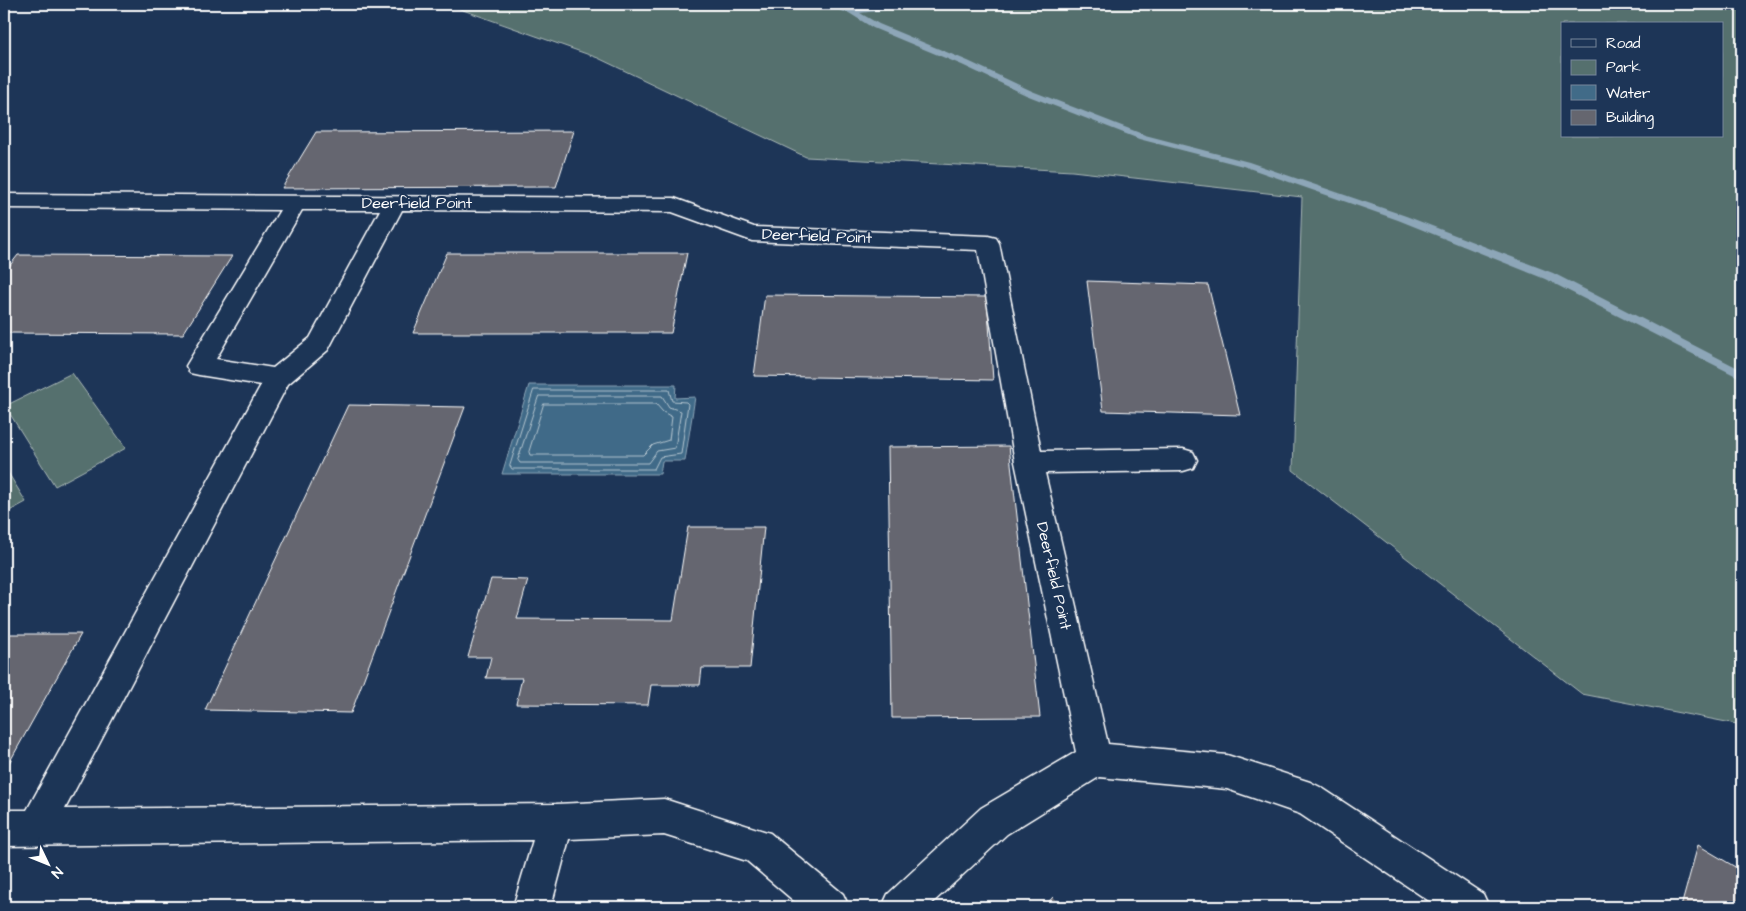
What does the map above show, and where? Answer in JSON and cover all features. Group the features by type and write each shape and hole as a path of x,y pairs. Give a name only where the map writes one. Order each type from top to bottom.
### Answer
{"street":[{"name":"Deerfield Point","path":"4,201 674,205 752,234 988,243 1029,462 1095,760"},
{"path":"278,378 199,366 295,203"},
{"path":"20,829 278,378 319,344 395,203"},
{"path":"1029,462 1183,460"},
{"path":"901,907 994,821 1095,760 1227,772 1310,800 1470,907"},
{"path":"20,829 556,822 664,817 758,846 830,907"},
{"path":"532,907 556,822"}],"green space":[{"path":"446,4 1742,4 1742,725 1582,694 1293,470 1302,197 1072,171 806,157 598,58"},
{"path":"72,373 126,448 55,486 5,406"},
{"path":"4,466 26,502 4,514"}],"water":[{"path":"529,385 676,385 675,398 695,397 685,461 662,461 660,474 502,474"}],"building":[{"path":"574,131 556,187 282,188 316,132"},
{"path":"447,253 687,253 671,333 413,333"},
{"path":"18,255 232,256 183,334 4,333 4,273"},
{"path":"1087,281 1208,285 1240,415 1103,411"},
{"path":"765,295 987,297 993,380 754,376"},
{"path":"348,405 465,407 351,713 205,710"},
{"path":"1009,446 1040,717 892,718 888,447"},
{"path":"688,527 764,527 750,668 702,668 700,685 651,685 648,705 516,704 522,678 486,678 491,657 468,657 491,579 528,580 517,619 673,620"},
{"path":"4,634 81,634 4,772"},
{"path":"1698,845 1742,871 1742,907 1681,907"},
{"path":"1053,897 1063,907 1044,907"}],"waterway":[{"path":"822,4 852,11"},
{"path":"852,11 922,4"},
{"path":"852,11 876,26 965,63 1029,93 1142,137 1246,164 1402,218 1549,276 1742,375"}]}
